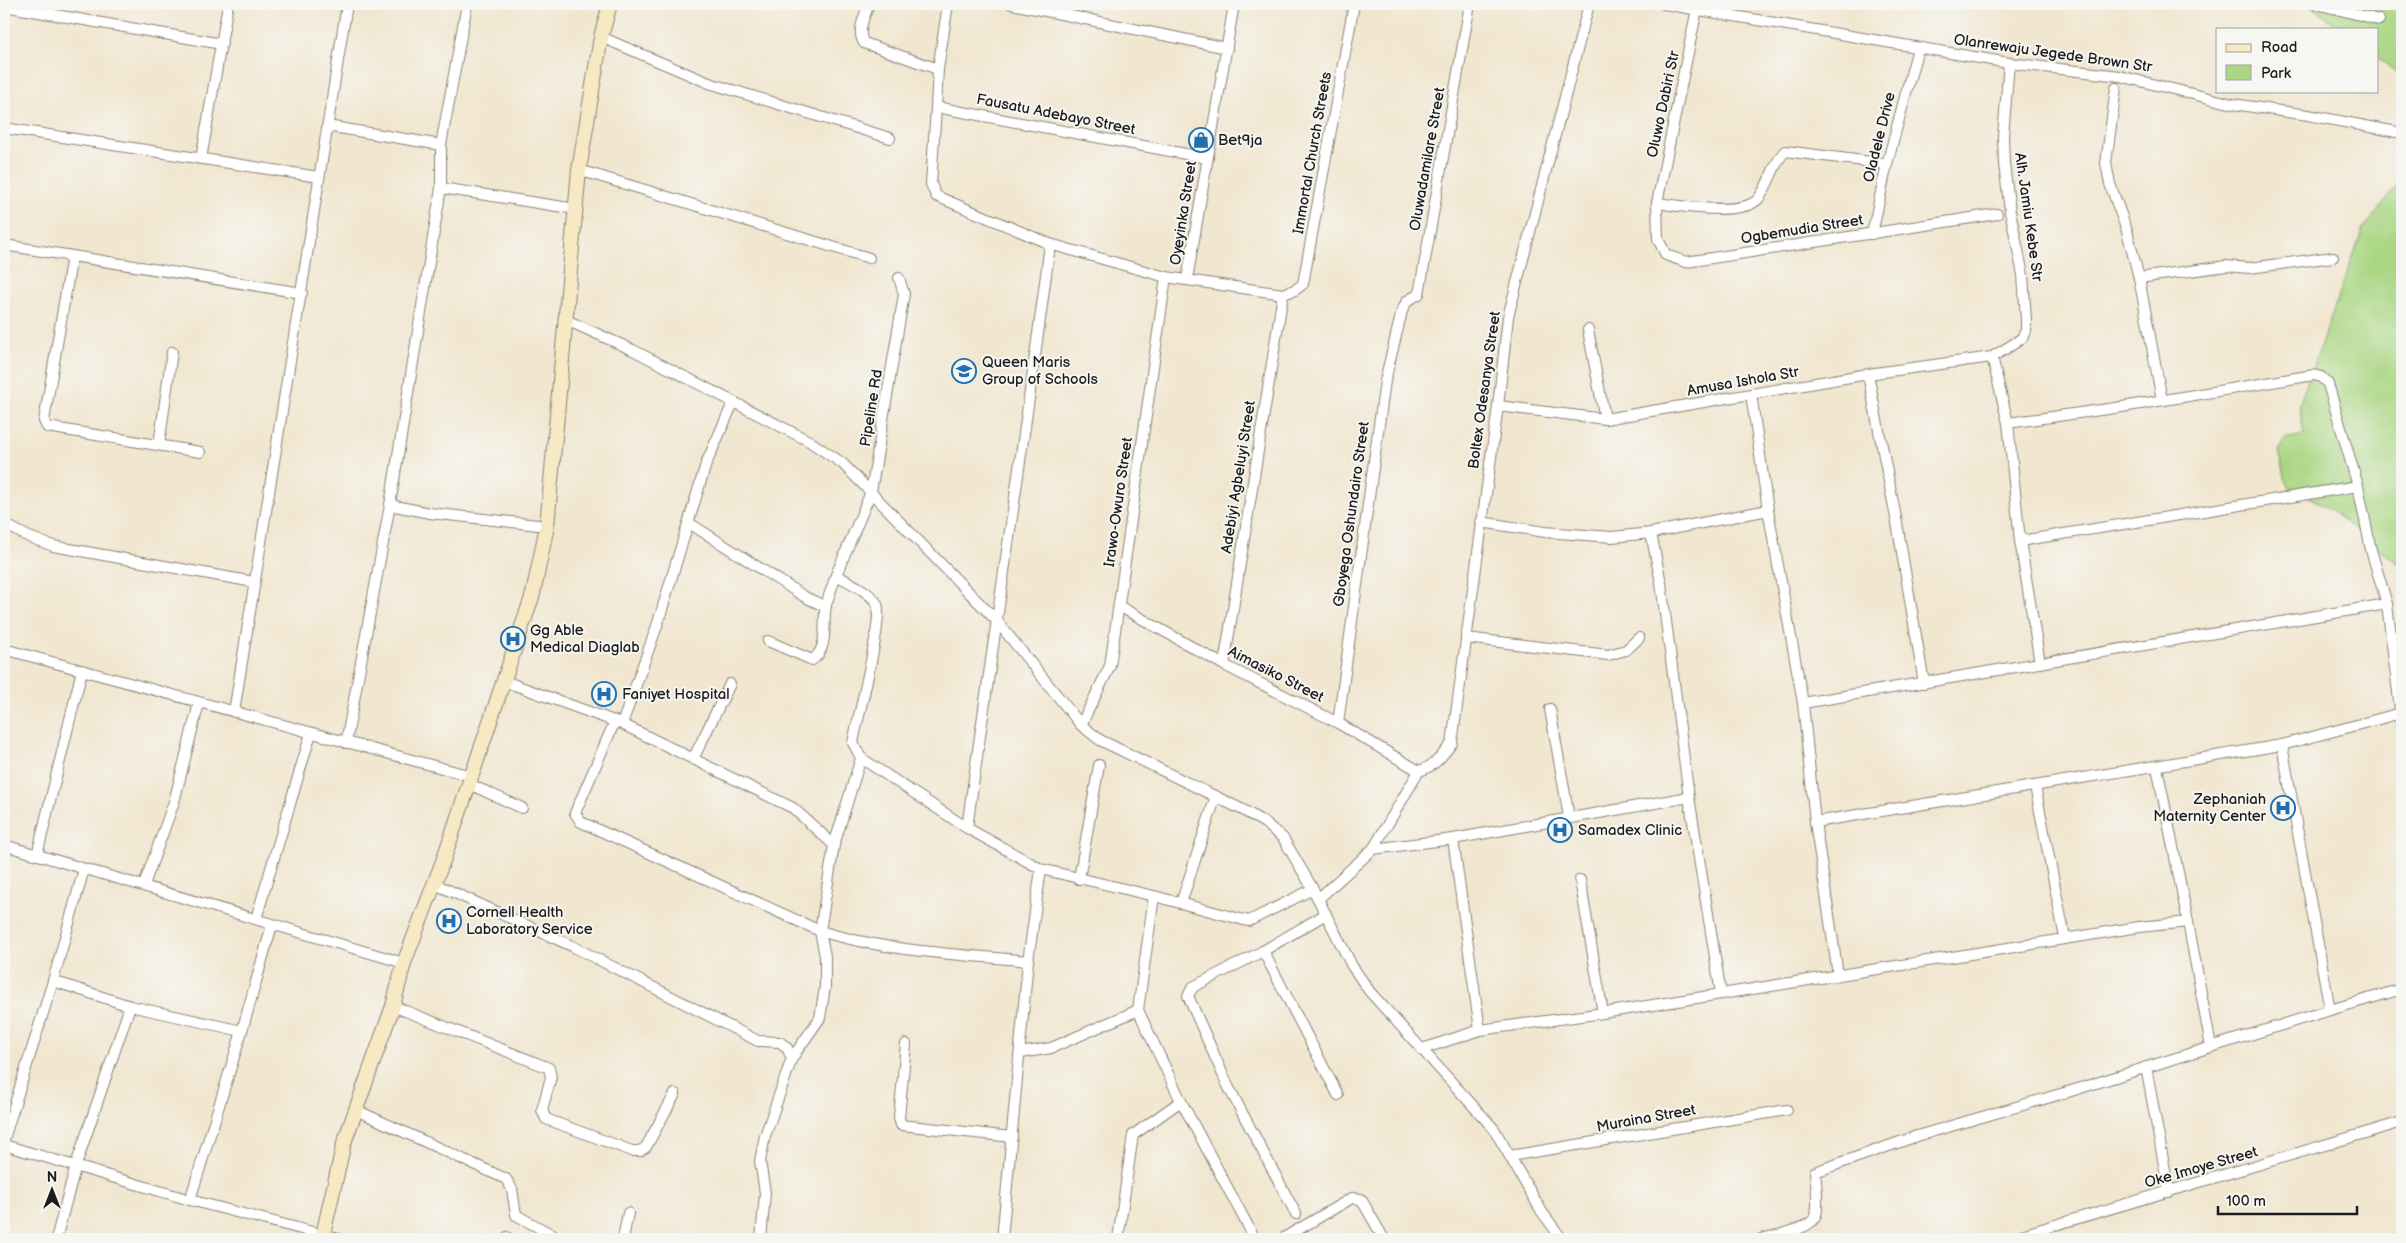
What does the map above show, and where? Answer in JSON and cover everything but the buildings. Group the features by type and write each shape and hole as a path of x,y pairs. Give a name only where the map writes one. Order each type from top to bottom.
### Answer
{"main road":[{"path":"322,1237 344,1144 393,1006 404,963 435,884 533,594 547,526 564,319 579,170 602,37 610,4"}],"street":[{"path":"201,158 228,4"},
{"path":"234,712 347,4"},
{"path":"346,743 390,505 441,188 441,145 467,4"},
{"path":"869,4 860,31 860,38 864,43 938,69"},
{"path":"948,4 938,69 931,184 936,196 1050,244 1166,277 1282,294"},
{"path":"1012,4 1227,48"},
{"name":"Oyeyinka Street","path":"1187,280 1234,4"},
{"name":"Immortal Church Streets","path":"1282,294 1295,290 1303,284 1354,4"},
{"name":"Oluwadamilare Street","path":"1402,311 1407,301 1419,294 1470,4"},
{"name":"Boltex Odesanya Street","path":"1419,771 1428,768 1439,760 1452,743 1498,406 1508,317 1589,4"},
{"name":"Olanrewaju Jegede Brown Str","path":"1664,4 1698,7 2009,63 2120,76 2233,104 2308,115 2402,133"},
{"path":"2317,4 2380,20"},
{"path":"4,6 222,44"},
{"name":"Oluwo Dabiri Str","path":"1657,203 1698,7"},
{"path":"602,37 709,83 890,138"},
{"name":"Oladele Drive","path":"1872,234 1887,164 1918,48"},
{"name":"Alh. Jamiu Kebe Str","path":"1992,357 2022,338 2026,330 2023,275 2010,211 2004,164 2003,136 2009,63"},
{"path":"2116,88 2106,163 2110,184 2127,230 2140,278 2162,400"},
{"name":"Fausatu Adebayo Street","path":"936,107 1207,158"},
{"path":"327,126 441,145"},
{"path":"4,128 319,178"},
{"path":"1657,203 1715,210 1752,204 1759,198 1778,159 1785,151 1887,164"},
{"path":"579,170 869,258"},
{"path":"441,188 576,210"},
{"name":"Ogbemudia Street","path":"1657,203 1658,239 1661,249 1673,259 1686,262 1997,214"},
{"path":"968,828 996,620 1022,459 1050,244"},
{"path":"4,245 302,293"},
{"path":"72,256 44,420 47,426 55,429 200,452"},
{"path":"2140,278 2226,266 2249,268 2333,257"},
{"name":"Irawo-Owuro Street","path":"1081,725 1110,666 1166,277"},
{"name":"Pipeline Rd","path":"768,641 812,660 821,650 825,633 826,607 836,575 872,492 904,294 899,278"},
{"name":"Adebiyi Agbeluyi Street","path":"1224,665 1282,294"},
{"name":"Gboyega Oshundairo Street","path":"1338,723 1385,381 1402,311"},
{"path":"564,319 633,350 809,441 842,463 996,620 1081,725 1100,740 1216,796 1265,823 1283,838 1313,889 1352,966 1370,992 1494,1129 1542,1212 1562,1239"},
{"path":"1588,330 1606,419"},
{"path":"159,444 172,352"},
{"path":"1992,357 2008,423 2020,541 2040,662"},
{"name":"Amusa Ishola Str","path":"1498,406 1606,419 1868,374 1992,357"},
{"path":"1868,374 1897,523 1924,683"},
{"path":"2008,423 2306,376 2321,378 2328,384 2337,411 2358,486 2371,550 2387,604 2402,725"},
{"path":"1751,394 1768,510 1803,703 1815,822 1838,976"},
{"path":"733,403 706,464 657,626 618,723 575,813 578,819 820,931 858,943 890,948 1028,961"},
{"path":"2020,541 2358,486"},
{"path":"390,505 430,514 547,526"},
{"path":"1481,522 1545,532 1612,537 1650,533 1768,510"},
{"path":"689,523 805,597 826,607"},
{"path":"4,524 29,538 53,546 254,582"},
{"path":"1650,533 1661,583 1689,797 1721,994"},
{"path":"836,575 872,598 879,611 870,668 853,743 861,758 968,828 1041,869 1249,921 1313,889"},
{"path":"1803,703 2387,604"},
{"name":"Aimasiko Street","path":"1118,606 1224,665 1338,723 1419,771"},
{"path":"1466,638 1608,655 1626,650 1639,638"},
{"path":"4,649 311,733 470,780 522,808"},
{"path":"37,855 82,670"},
{"path":"504,681 618,723 793,808 834,845"},
{"path":"694,759 730,684"},
{"path":"144,885 174,802 199,703"},
{"path":"1550,709 1569,817"},
{"path":"1815,822 2282,745 2401,714"},
{"path":"256,919 311,733"},
{"path":"2282,745 2330,1010"},
{"path":"761,1239 765,1192 760,1161 765,1136 792,1058 820,1018 825,987 825,956 820,931 834,845 861,758"},
{"path":"1079,879 1099,765"},
{"path":"2157,767 2211,1047"},
{"path":"1318,899 1373,849 1419,771"},
{"path":"2035,786 2064,938"},
{"path":"1182,903 1216,796"},
{"path":"1373,849 1453,839 1689,797"},
{"path":"1453,839 1480,1030"},
{"path":"4,845 404,963"},
{"path":"4,1139 53,980 84,869"},
{"path":"1002,1239 1021,1053 1028,961 1041,869"},
{"path":"1580,880 1603,1013"},
{"path":"435,884 572,946 758,1041 780,1042 787,1048 792,1058"},
{"path":"1154,896 1138,1010 1182,1101 1255,1239"},
{"path":"1296,1214 1228,1086 1188,996 1192,987 1264,951 1326,914"},
{"path":"1422,1050 1480,1030 1603,1013 1838,976 2139,926 2188,922"},
{"path":"190,1200 242,1031 272,924"},
{"path":"1264,951 1338,1094"},
{"path":"53,980 130,1006 242,1031"},
{"path":"1761,1239 1804,1227 1811,1223 1816,1216 1817,1209 1815,1172 1917,1136 2402,989"},
{"path":"56,1239 76,1165 130,1006"},
{"path":"393,1006 549,1068 551,1077 542,1110 546,1119 632,1151 640,1151 646,1147 674,1094"},
{"path":"1021,1053 1051,1048 1138,1010"},
{"path":"906,1044 898,1118 901,1125 1012,1137"},
{"path":"2146,1068 2168,1192"},
{"path":"1118,1239 1133,1135 1182,1101"},
{"path":"356,1110 506,1179 512,1188 516,1215 560,1239"},
{"name":"Muraina Street","path":"1510,1156 1787,1110"},
{"name":"Oke Imoye Street","path":"2008,1239 2402,1122"},
{"path":"4,1145 190,1200 322,1237 338,1239"},
{"path":"1282,1239 1352,1198 1362,1199 1384,1239"},
{"path":"623,1239 628,1213"}],"green space":[{"path":"2309,4 2402,4 2402,77 2378,58 2378,28 2340,28"},
{"path":"2402,179 2402,567 2325,506 2287,485 2279,451 2284,439 2304,435 2299,405 2363,229"}],"place":[{"name":"Bet9ja","path":"1201,140"},
{"name":"Queen Maris Group of Schools","path":"964,371"},
{"name":"Gg Able Medical Diaglab","path":"513,639"},
{"name":"Faniyet Hospital","path":"604,694"},
{"name":"Zephaniah Maternity Center","path":"2283,808"},
{"name":"Samadex Clinic","path":"1560,830"},
{"name":"Cornell Health Laboratory Service","path":"449,921"}]}
